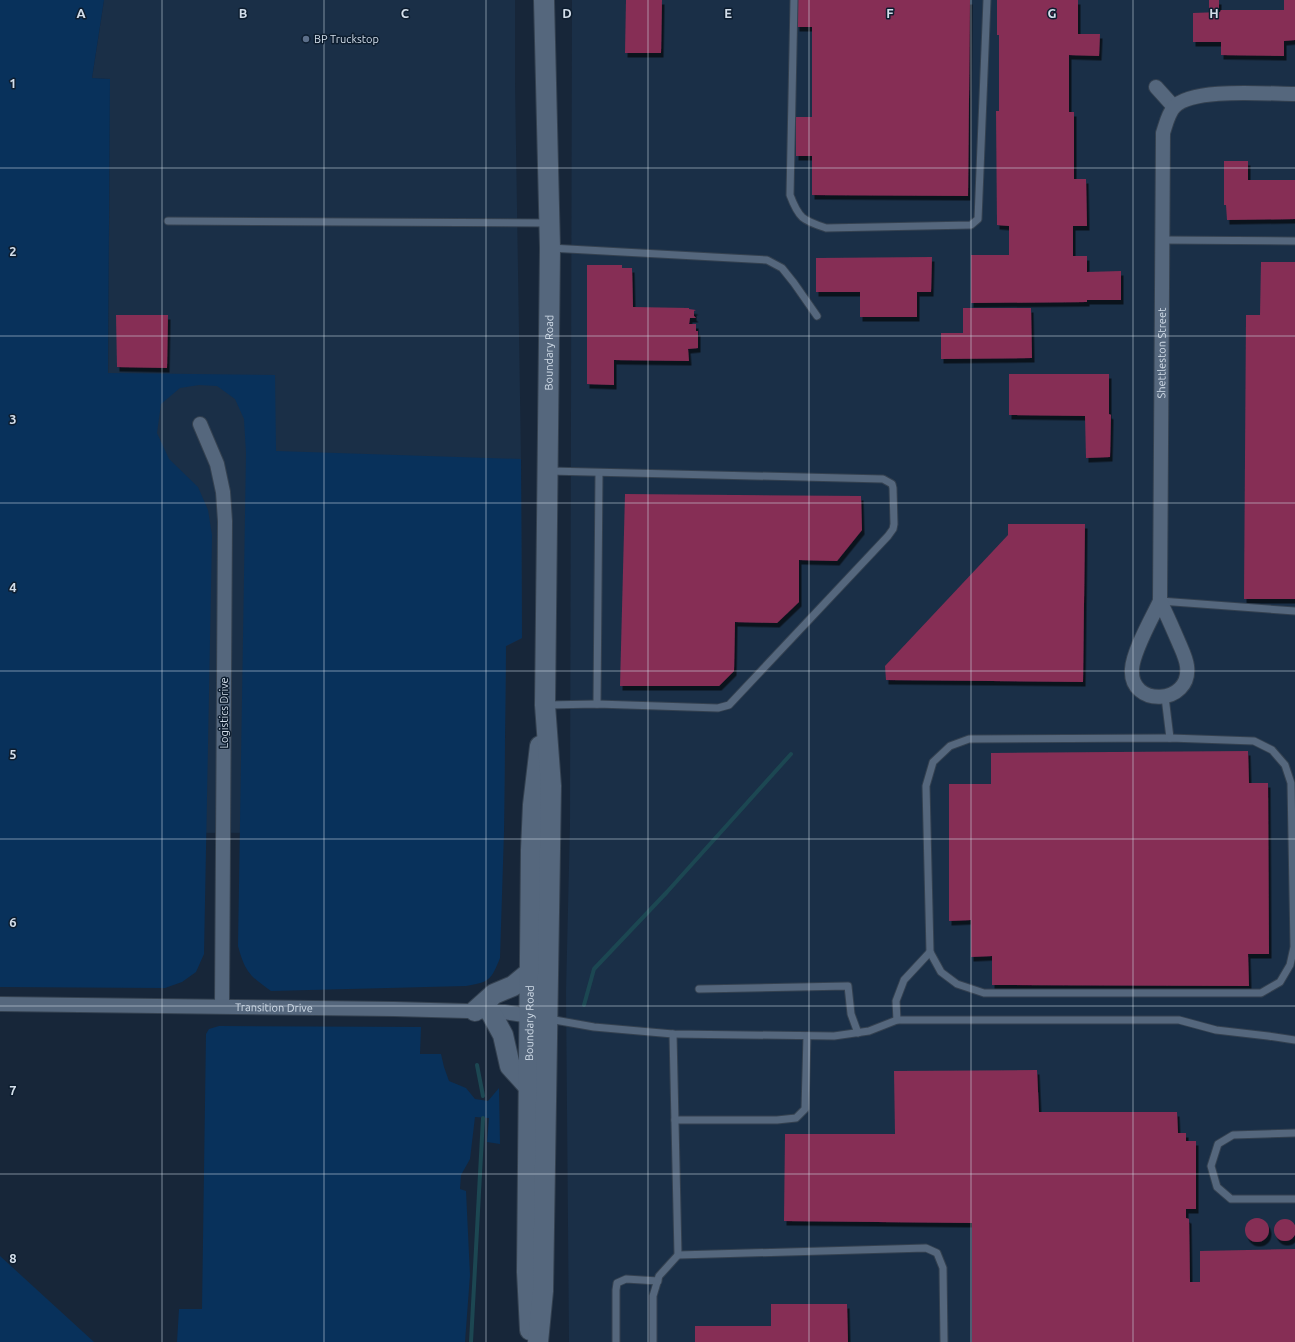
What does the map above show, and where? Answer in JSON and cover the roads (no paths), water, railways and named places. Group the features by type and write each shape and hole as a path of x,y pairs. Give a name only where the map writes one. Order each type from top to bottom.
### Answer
{"main road":[{"name":"Boundary Road","path":"531,1342 527,1294 529,1087 539,1017 552,786 545,705 550,248 544,0"},
{"name":"Boundary Road","path":"538,1342 543,1291 546,1174 539,1017 530,972 533,804 545,705"},
{"path":"529,1087 510,1066 503,1035 482,1011 494,994 514,986 530,972"}],"street":[{"path":"1156,87 1174,107 1181,101 1196,96 1214,93 1295,94"},
{"name":"Shettleston Street","path":"1160,601 1143,636 1135,658 1132,672 1134,683 1138,689 1144,694 1154,697 1165,697 1174,694 1180,689 1185,679 1187,667 1184,654 1160,601 1163,133 1168,117 1174,107"},
{"name":"Logistics Drive","path":"200,424 216,464 223,492 226,521 222,1006"},
{"name":"Transition Drive","path":"0,1004 222,1006 482,1011 504,1012 539,1017"}],"lane":[{"path":"794,0 790,194 795,208 805,220 826,228 971,225 978,219 987,0"},
{"path":"168,221 549,223"},
{"path":"1162,240 1295,241"},
{"path":"550,248 767,260 782,268 817,316"},
{"path":"545,705 597,704 718,708 729,705 888,536 893,529 894,524 893,488 892,484 883,479 547,472"},
{"path":"597,704 599,473"},
{"path":"1160,601 1295,611"},
{"path":"1165,697 1170,738"},
{"path":"1170,738 1254,741 1272,750 1284,765 1291,783 1294,896 1294,947 1290,965 1280,982 1261,993 984,992 957,984 941,972 930,952 926,786 933,762 950,746 969,739 1170,738"},
{"path":"896,1020 896,1001 904,980 930,952"},
{"path":"699,989 848,986 851,1014 858,1033"},
{"path":"539,1017 594,1027 673,1034 807,1036 834,1036 870,1031 896,1020 1178,1020 1216,1030 1295,1040"},
{"path":"653,1342 653,1296 660,1276 678,1255 673,1034"},
{"path":"675,1120 777,1120 796,1118 805,1108 807,1036"},
{"path":"1295,1133 1233,1135 1218,1144 1211,1166 1217,1187 1231,1199 1295,1199"},
{"path":"678,1255 926,1248 937,1253 943,1268 944,1342"},
{"path":"616,1342 617,1283 626,1280 658,1280"}],"waterway":[{"path":"584,1005 594,969 667,892 791,754"},
{"path":"477,1065 483,1096"},
{"path":"471,1342 483,1118"}],"place":[{"name":"BP Truckstop","path":"306,39"}]}
